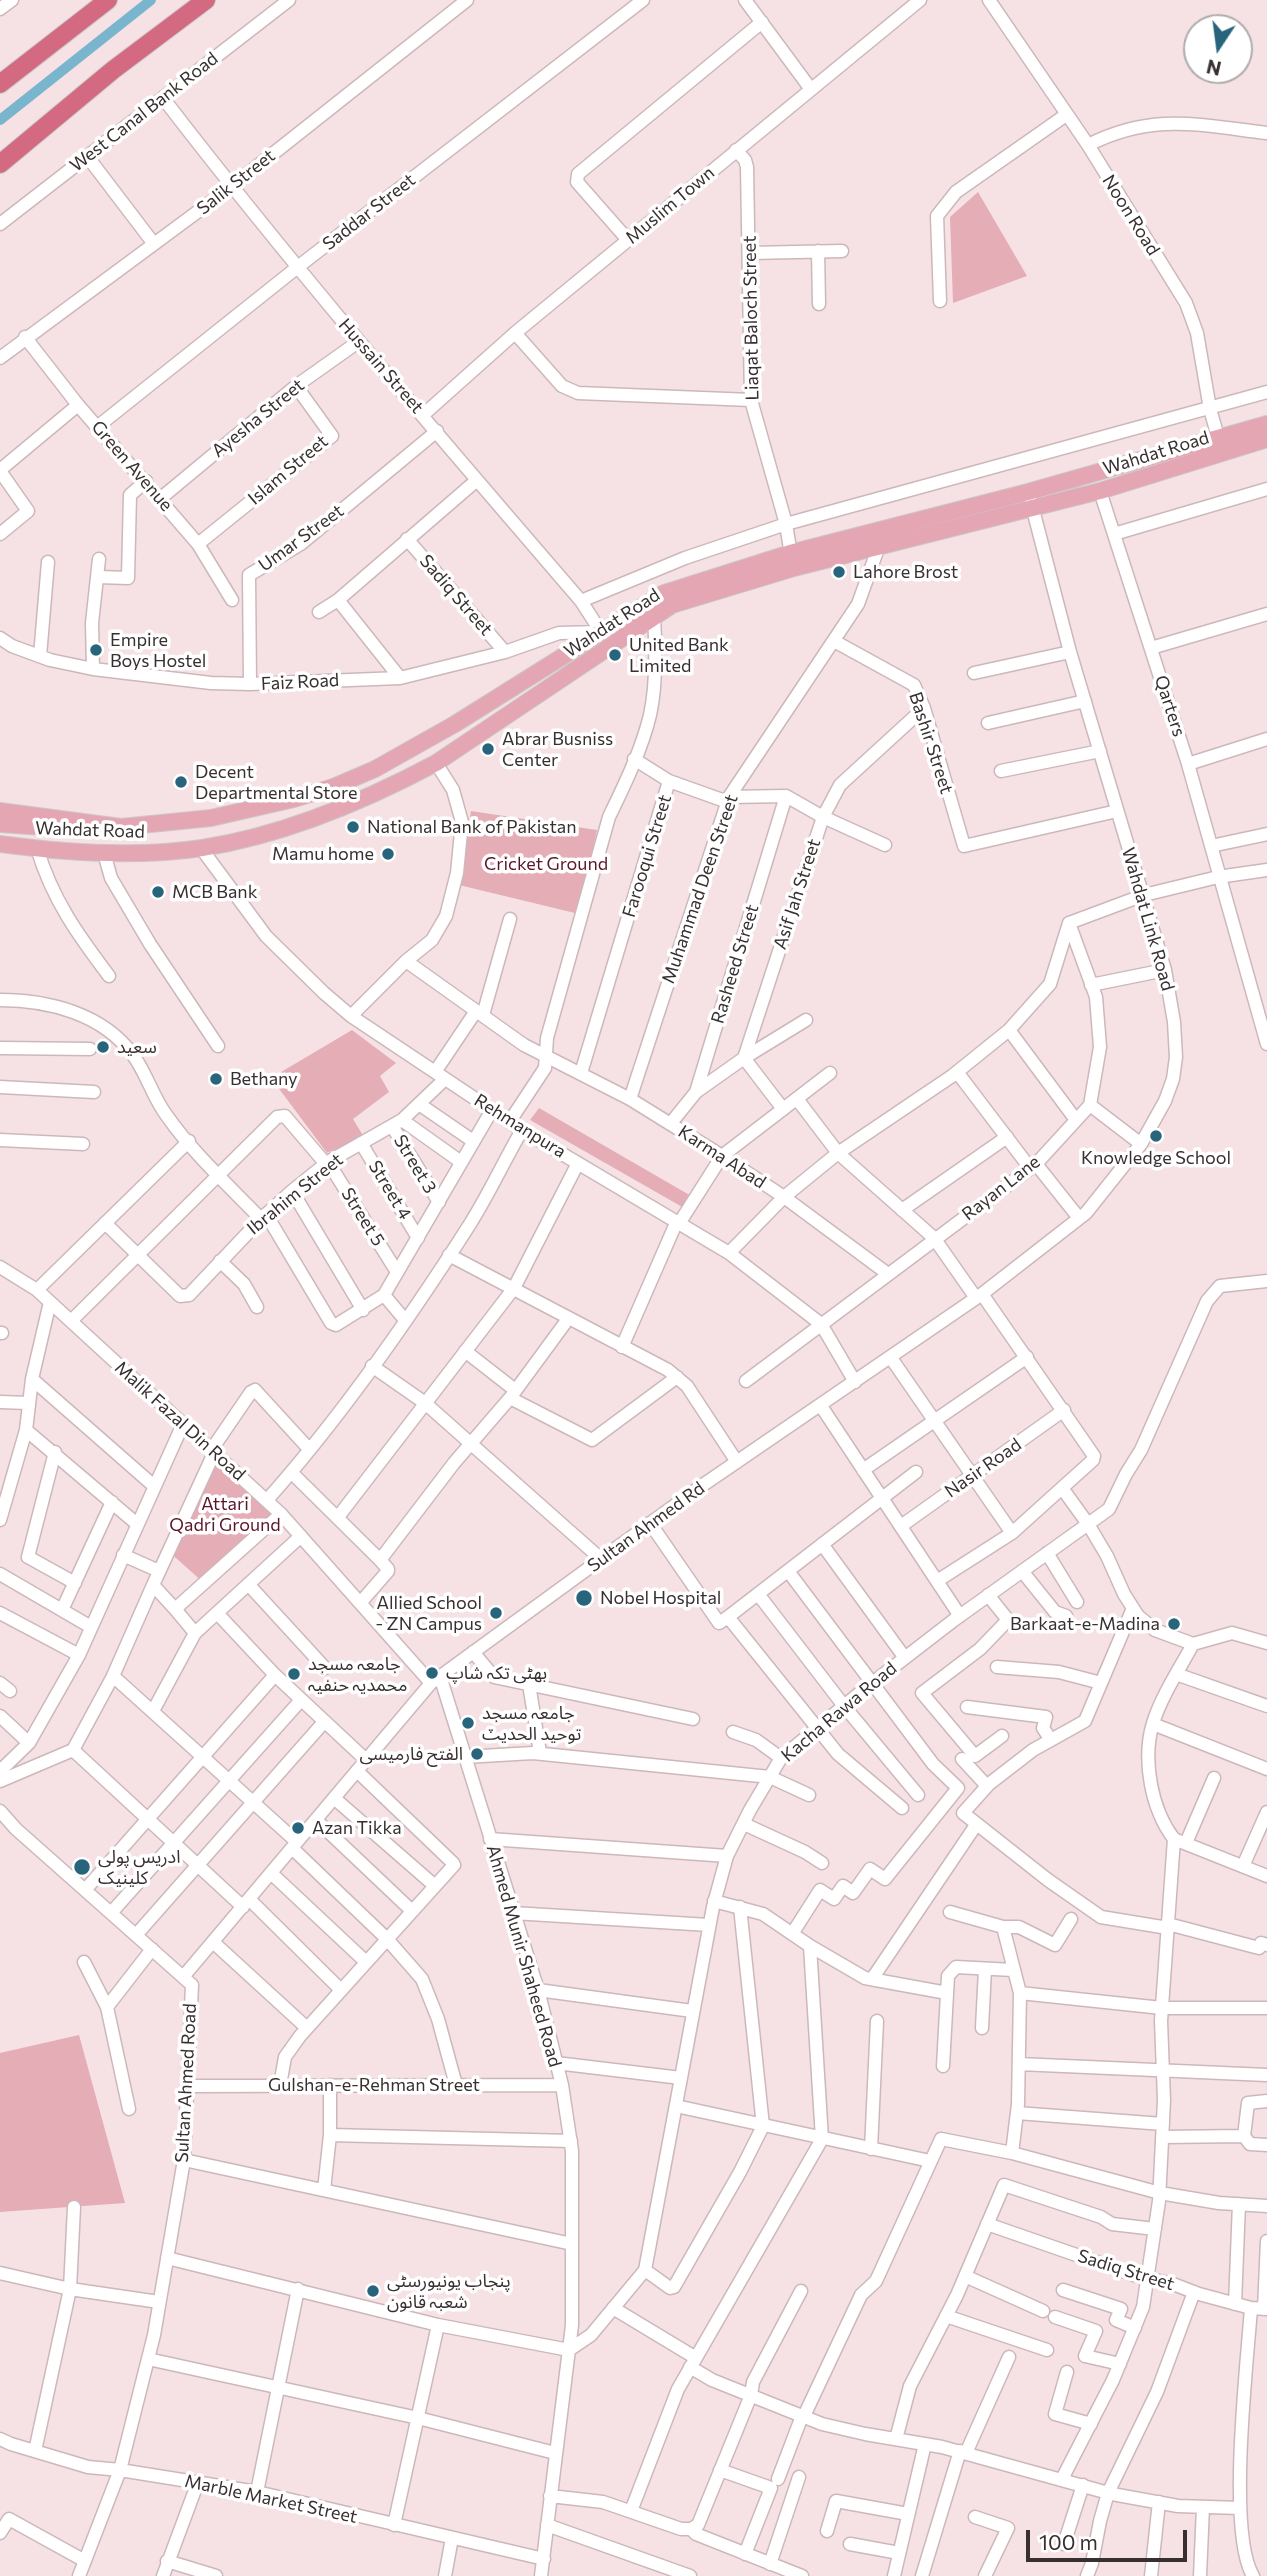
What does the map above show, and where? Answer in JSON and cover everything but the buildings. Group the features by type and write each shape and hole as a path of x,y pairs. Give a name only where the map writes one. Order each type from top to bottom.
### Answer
{"highway":[{"path":"0,84 108,0"},
{"path":"0,164 113,70 206,0"}],"main road":[{"name":"Wahdat Road","path":"0,844 104,853 201,848 264,835 334,812 436,763 672,605 792,561 879,546 1100,491 1221,445 1267,424"},
{"name":"Wahdat Road","path":"3,820 78,830 121,827 211,818 334,787 375,769 455,724 664,593 792,561 1028,492 1221,445 1267,439"},
{"path":"601,632 611,646"}],"street":[{"path":"0,9 12,0"},
{"name":"West Canal Bank Road","path":"0,225 289,0"},
{"name":"Salik Street","path":"0,358 231,187 467,0"},
{"name":"Saddar Street","path":"97,427 643,0"},
{"path":"745,0 810,88"},
{"name":"Muslim Town","path":"423,415 515,333 920,0"},
{"name":"Noon Road","path":"989,0 1088,145 1186,303 1197,333 1210,409 1221,445"},
{"path":"628,240 577,182 578,174 762,22"},
{"name":"Hussain Street","path":"163,98 231,187 358,342 581,601 601,632"},
{"path":"940,301 937,216 956,192 1066,115"},
{"path":"1088,145 1126,129 1171,122 1267,133"},
{"name":"Liaqat Baloch Street","path":"736,150 745,160 747,167 751,400 786,524 792,561"},
{"path":"87,156 153,244"},
{"path":"818,251 819,303"},
{"path":"750,253 842,251"},
{"path":"515,333 562,386 578,393 751,400"},
{"name":"Green Avenue","path":"25,337 78,405 198,544 232,600"},
{"name":"Ayesha Street","path":"161,498 296,386 358,342"},
{"name":"Islam Street","path":"198,544 332,436 296,386"},
{"path":"581,601 685,558 786,524 1267,392"},
{"path":"0,534 28,511 0,470 78,405"},
{"name":"Umar Street","path":"250,684 249,575 302,543 437,431"},
{"path":"319,612 338,600 477,480"},
{"path":"99,578 128,578 130,495 146,481"},
{"path":"1114,534 1267,489"},
{"name":"Qarters","path":"1100,491 1188,764 1266,1039"},
{"name":"Wahdat Link Road","path":"855,1382 979,1296 1086,1213 1141,1144 1165,1101 1173,1079 1176,1057 1174,1022 1165,970 1070,652 1028,492"},
{"name":"Sadiq Street","path":"407,539 505,652"},
{"name":"Muhammad Deen Street","path":"630,1099 729,797 858,604 879,546"},
{"path":"93,669 92,623 99,559"},
{"path":"40,656 48,562"},
{"path":"338,600 400,678"},
{"path":"1151,648 1267,614"},
{"path":"510,1121 544,1068 547,1038 609,817 650,715 656,647 654,617"},
{"name":"Faiz Road","path":"0,638 12,646 40,656 93,669 211,683 250,684 400,678 505,652 559,633 601,632"},
{"name":"Bashir Street","path":"834,640 914,685 924,708 964,846 1117,811"},
{"path":"974,673 1070,652"},
{"path":"988,723 1085,701"},
{"name":"Asif Jah Street","path":"744,1058 823,817 840,785 924,708"},
{"path":"1188,764 1267,739"},
{"path":"1001,771 1100,751"},
{"path":"634,759 669,781"},
{"path":"351,1016 406,961 432,940 446,916 457,873 462,822 453,790 436,763"},
{"name":"Farooqui Street","path":"582,1073 669,781 725,801 729,797 786,796"},
{"path":"786,796 823,817 885,845"},
{"name":"Rasheed Street","path":"671,1124 696,1093 786,796"},
{"path":"1211,846 1267,834"},
{"path":"37,848 54,896 80,938 109,976"},
{"name":"Rehmanpura","path":"201,848 267,936 351,1016 522,1130 729,1253 821,1324 855,1382"},
{"path":"104,853 111,878 150,944 218,1046"},
{"path":"1069,923 1144,895 1219,877 1267,870"},
{"name":"Ibrahim Street","path":"138,1255 180,1296 189,1296 219,1261 292,1191 327,1163 397,1123 419,1104 440,1076 479,1013 510,919"},
{"path":"1069,923 1096,997 1100,1047 1090,1105 1141,1144"},
{"path":"729,1253 784,1197 838,1153 957,1072 1009,1030 1050,984 1069,923"},
{"name":"Karma Abad","path":"406,961 524,1045 630,1099 722,1156 784,1197 888,1273"},
{"path":"1091,985 1165,970"},
{"path":"0,1000 50,1003 98,1022 132,1054 167,1116 219,1175 264,1217 333,1325 363,1310 384,1295 492,1110"},
{"path":"696,1093 744,1058 806,1020"},
{"path":"1009,1030 1076,1120"},
{"path":"0,1048 90,1049"},
{"path":"744,1058 783,1109"},
{"path":"957,1072 1007,1137 1079,1219"},
{"path":"622,1347 679,1222 722,1156 830,1073"},
{"path":"0,1087 94,1092"},
{"path":"797,1098 838,1153 934,1238 1027,1357 1094,1456 1093,1460 1012,1534 937,1581"},
{"path":"419,1104 473,1141"},
{"name":"Rayan Lane","path":"746,1381 1033,1166 1090,1105"},
{"name":"Street 5","path":"219,1175 281,1115 285,1116 327,1163 397,1272"},
{"path":"397,1123 461,1162"},
{"name":"Street 3","path":"397,1123 439,1202"},
{"path":"267,1500 405,1320 471,1222 522,1130"},
{"path":"902,1210 1007,1137"},
{"path":"0,1140 83,1143"},
{"path":"37,1290 189,1141"},
{"name":"Street 4","path":"361,1143 418,1238"},
{"path":"338,1517 514,1288 578,1163"},
{"path":"71,1321 219,1175"},
{"path":"292,1191 363,1310"},
{"path":"105,1223 138,1255"},
{"path":"449,1255 677,1377 687,1385 737,1462"},
{"path":"219,1261 244,1284 257,1307"},
{"name":"Malik Fazal Din Road","path":"0,1266 37,1290 267,1500 436,1679"},
{"name":"Kacha Rawa Road","path":"569,2350 591,2335 645,2270 714,1901 727,1856 781,1758 872,1683 960,1616 1109,1509 1141,1450 1207,1301 1220,1286 1267,1281"},
{"path":"384,1295 405,1320"},
{"path":"0,1520 26,1430 32,1379 50,1302"},
{"path":"380,1560 568,1319"},
{"path":"465,1351 512,1394 592,1440 677,1377"},
{"path":"863,1470 1027,1357"},
{"path":"891,1358 1012,1534"},
{"path":"372,1366 425,1403 601,1559"},
{"path":"32,1379 154,1486"},
{"name":"Sultan Ahmed Rd","path":"436,1679 650,1523 855,1382"},
{"path":"0,1781 73,1750 113,1676 213,1450 251,1392 255,1390 309,1448"},
{"path":"0,1402 28,1403"},
{"path":"821,1405 960,1616"},
{"name":"Nasir Road","path":"901,1526 1064,1410"},
{"path":"0,1771 29,1743 79,1655 183,1424"},
{"path":"26,1430 137,1524"},
{"path":"55,1452 28,1557 75,1583"},
{"path":"291,1472 388,1569 361,1602"},
{"path":"650,1523 719,1623 916,1472"},
{"path":"1062,1488 1088,1524 1138,1616 1155,1630 1192,1644 1232,1633 1267,1643"},
{"path":"62,1610 112,1502"},
{"path":"175,1609 281,1514"},
{"path":"153,1711 195,1633 301,1536"},
{"path":"822,1544 905,1658"},
{"path":"1047,1553 1076,1602"},
{"path":"123,1555 159,1571"},
{"path":"788,1571 933,1764 957,1789 886,1879 870,1869 853,1893 843,1886 834,1899 820,1889 792,1934"},
{"path":"1022,1571 1055,1612 1066,1616"},
{"path":"0,1574 91,1627"},
{"path":"248,1584 325,1668"},
{"path":"153,1585 195,1633"},
{"path":"758,1594 844,1706 918,1795"},
{"path":"988,1595 1008,1620 980,1649 922,1693 975,1756 1002,1736"},
{"path":"1133,1608 1085,1721 1033,1750 987,1786 963,1812 976,1825 1101,1917 1168,1926 1259,1948 1261,1943 1267,1945"},
{"path":"0,1613 79,1655"},
{"path":"217,1613 275,1675 366,1760"},
{"path":"729,1616 838,1755 902,1808"},
{"path":"1192,1644 1153,1724 1148,1760 1153,1792 1164,1826 1180,1841 1267,1876"},
{"path":"473,1652 494,1677 693,1719"},
{"path":"997,1667 1059,1672 1101,1684"},
{"path":"1176,1674 1267,1706"},
{"path":"85,1890 275,1675"},
{"path":"113,1676 253,1802 387,1939 422,1979 438,2019 456,2085"},
{"name":"Ahmed Munir Shaheed Road","path":"436,1679 465,1757 538,1990 562,2085 571,2141 572,2325 541,2576"},
{"name":"Sultan Ahmed Road","path":"79,2576 120,2470 148,2359 167,2258 184,2160 192,1985 183,1977 436,1679"},
{"path":"529,1684 540,1753"},
{"path":"111,1913 301,1700"},
{"path":"967,1707 1046,1717 1043,1728 1051,1740"},
{"path":"0,1716 29,1743"},
{"path":"136,1935 324,1722"},
{"path":"1153,1724 1267,1769"},
{"path":"733,1732 756,1740 781,1758"},
{"path":"73,1750 197,1865 246,1903 341,1990"},
{"path":"465,1757 540,1753 770,1777 809,1795"},
{"path":"961,1759 987,1786"},
{"path":"280,2085 285,2057 307,2028 451,1869 453,1863 357,1771"},
{"path":"1062,2479 1120,2364 1143,2307 1160,2193 1162,2008 1168,1926 1180,1841 1214,1778"},
{"path":"334,1798 435,1886"},
{"path":"0,1811 16,1829 183,1977"},
{"path":"1243,1866 1267,1812"},
{"path":"316,1820 412,1911"},
{"path":"744,1824 805,1852 822,1863"},
{"path":"872,1979 976,1825"},
{"path":"489,1839 727,1856"},
{"path":"271,1873 366,1962"},
{"path":"714,1901 763,1914 810,1946 865,1978 947,1993"},
{"path":"645,2270 670,2288 674,2287 740,2172 763,2126 740,1907"},
{"path":"950,1912 1003,1927 1019,1927 1055,1945 1071,1919"},
{"path":"513,1913 709,1926"},
{"path":"1003,1927 1020,1993 1017,2113 1012,2153"},
{"path":"213,1942 307,2028"},
{"path":"631,2511 678,2389 822,2139 810,1946"},
{"path":"107,2007 152,1949"},
{"path":"84,1962 107,2007 129,2109"},
{"path":"943,2066 948,1976 956,1967 1013,1969"},
{"path":"982,2028 985,1969"},
{"path":"538,1990 692,2011"},
{"path":"1020,1993 1162,2008 1267,2008"},
{"path":"870,2149 877,2021"},
{"path":"556,2063 681,2078"},
{"path":"1019,2064 1267,2075"},
{"path":"324,2190 330,2136 330,2085"},
{"name":"Gulshan-e-Rehman Street","path":"187,2086 562,2085"},
{"path":"1267,2101 1248,2103 1244,2136 1250,2144 1267,2145"},
{"path":"676,2106 930,2161"},
{"path":"1017,2113 1162,2130 1244,2136"},
{"path":"330,2136 571,2141"},
{"path":"778,2479 803,2416 861,2295 876,2281 941,2138 1012,2153 1160,2193 1267,2206"},
{"path":"184,2160 572,2244"},
{"path":"896,2439 910,2386 965,2276 1005,2184 1101,2217 1112,2224 1155,2229"},
{"path":"1235,2304 1239,2204"},
{"path":"35,2451 70,2289 74,2207"},
{"name":"Sadiq Street","path":"987,2224 1137,2276 1260,2309"},
{"path":"1253,2576 1246,2565 1240,2508 1267,2241"},
{"path":"167,2258 438,2325 569,2350"},
{"path":"0,2273 70,2289 159,2302"},
{"path":"965,2276 1049,2314 1096,2331 1085,2356 1120,2364"},
{"path":"257,2492 298,2289"},
{"path":"1063,2290 1121,2309 1116,2320 1135,2328"},
{"path":"550,2496 603,2502 681,2529 691,2529 698,2525 751,2395 753,2382 801,2291"},
{"path":"1087,2576 1108,2493 1157,2392 1194,2292"},
{"path":"613,2308 693,2362 712,2379 822,2424 963,2452 1108,2493 1203,2507 1240,2508"},
{"path":"946,2316 1047,2350"},
{"path":"394,2525 438,2325"},
{"path":"922,2576 963,2452 1009,2357"},
{"path":"148,2359 418,2418 555,2453"},
{"path":"1067,2372 1055,2414 1091,2424"},
{"name":"Marble Market Street","path":"0,2439 88,2467 257,2492 544,2559"},
{"path":"894,2576 925,2444"},
{"path":"720,2470 771,2488 745,2554"},
{"path":"770,2564 799,2477"},
{"path":"163,2576 198,2482"},
{"path":"1064,2544 1083,2485"},
{"path":"827,2531 836,2501 908,2514"},
{"path":"1151,2576 1160,2502"},
{"path":"1200,2576 1203,2507"},
{"path":"975,2517 1008,2528 985,2576"},
{"path":"0,2533 9,2519 85,2561"},
{"path":"547,2525 690,2576"},
{"path":"691,2529 696,2534 800,2575"},
{"path":"445,2576 452,2538"},
{"path":"850,2543 899,2553"},
{"path":"167,2561 216,2576"}],"green space":[{"path":"978,192 1027,276 953,303 950,217"},
{"name":"Cricket Ground","path":"471,811 597,830 579,914 459,885"},
{"path":"352,1030 396,1063 380,1076 389,1092 353,1119 364,1137 327,1153 271,1078"},
{"path":"539,1108 693,1197 684,1208 530,1120"},
{"name":"Attari Qadri Ground","path":"215,1451 281,1514 204,1583 168,1551"},
{"path":"79,2035 125,2203 0,2212 0,2053"}],"waterway":[{"path":"0,120 151,0"}],"place":[{"name":"Lahore Brost","path":"839,572"},
{"name":"Empire Boys Hostel","path":"96,650"},
{"name":"United Bank Limited","path":"615,655"},
{"name":"Abrar Busniss Center","path":"488,749"},
{"name":"Decent Departmental Store","path":"181,782"},
{"name":"National Bank of Pakistan","path":"353,827"},
{"name":"Mamu home","path":"388,854"},
{"name":"MCB Bank","path":"158,892"},
{"name":"سعید","path":"103,1047"},
{"name":"Bethany","path":"216,1079"},
{"name":"Knowledge School","path":"1156,1136"},
{"name":"Nobel Hospital","path":"584,1598"},
{"name":"Allied School - ZN Campus","path":"496,1613"},
{"name":"Barkaat-e-Madina","path":"1174,1624"},
{"name":"بھٹی تکہ شاپ","path":"432,1673"},
{"name":"جامعہ مسجد محمدیہ حنفیہ","path":"294,1674"},
{"name":"جامعہ مسجد توحید الحدیٽ","path":"468,1723"},
{"name":"الفتح فارمیسی","path":"477,1754"},
{"name":"Azan Tikka","path":"298,1828"},
{"name":"ادریس پولی کلینیک","path":"82,1867"},
{"name":"پنجاب یونیورسٹی شعبہ قانون","path":"373,2291"}]}
